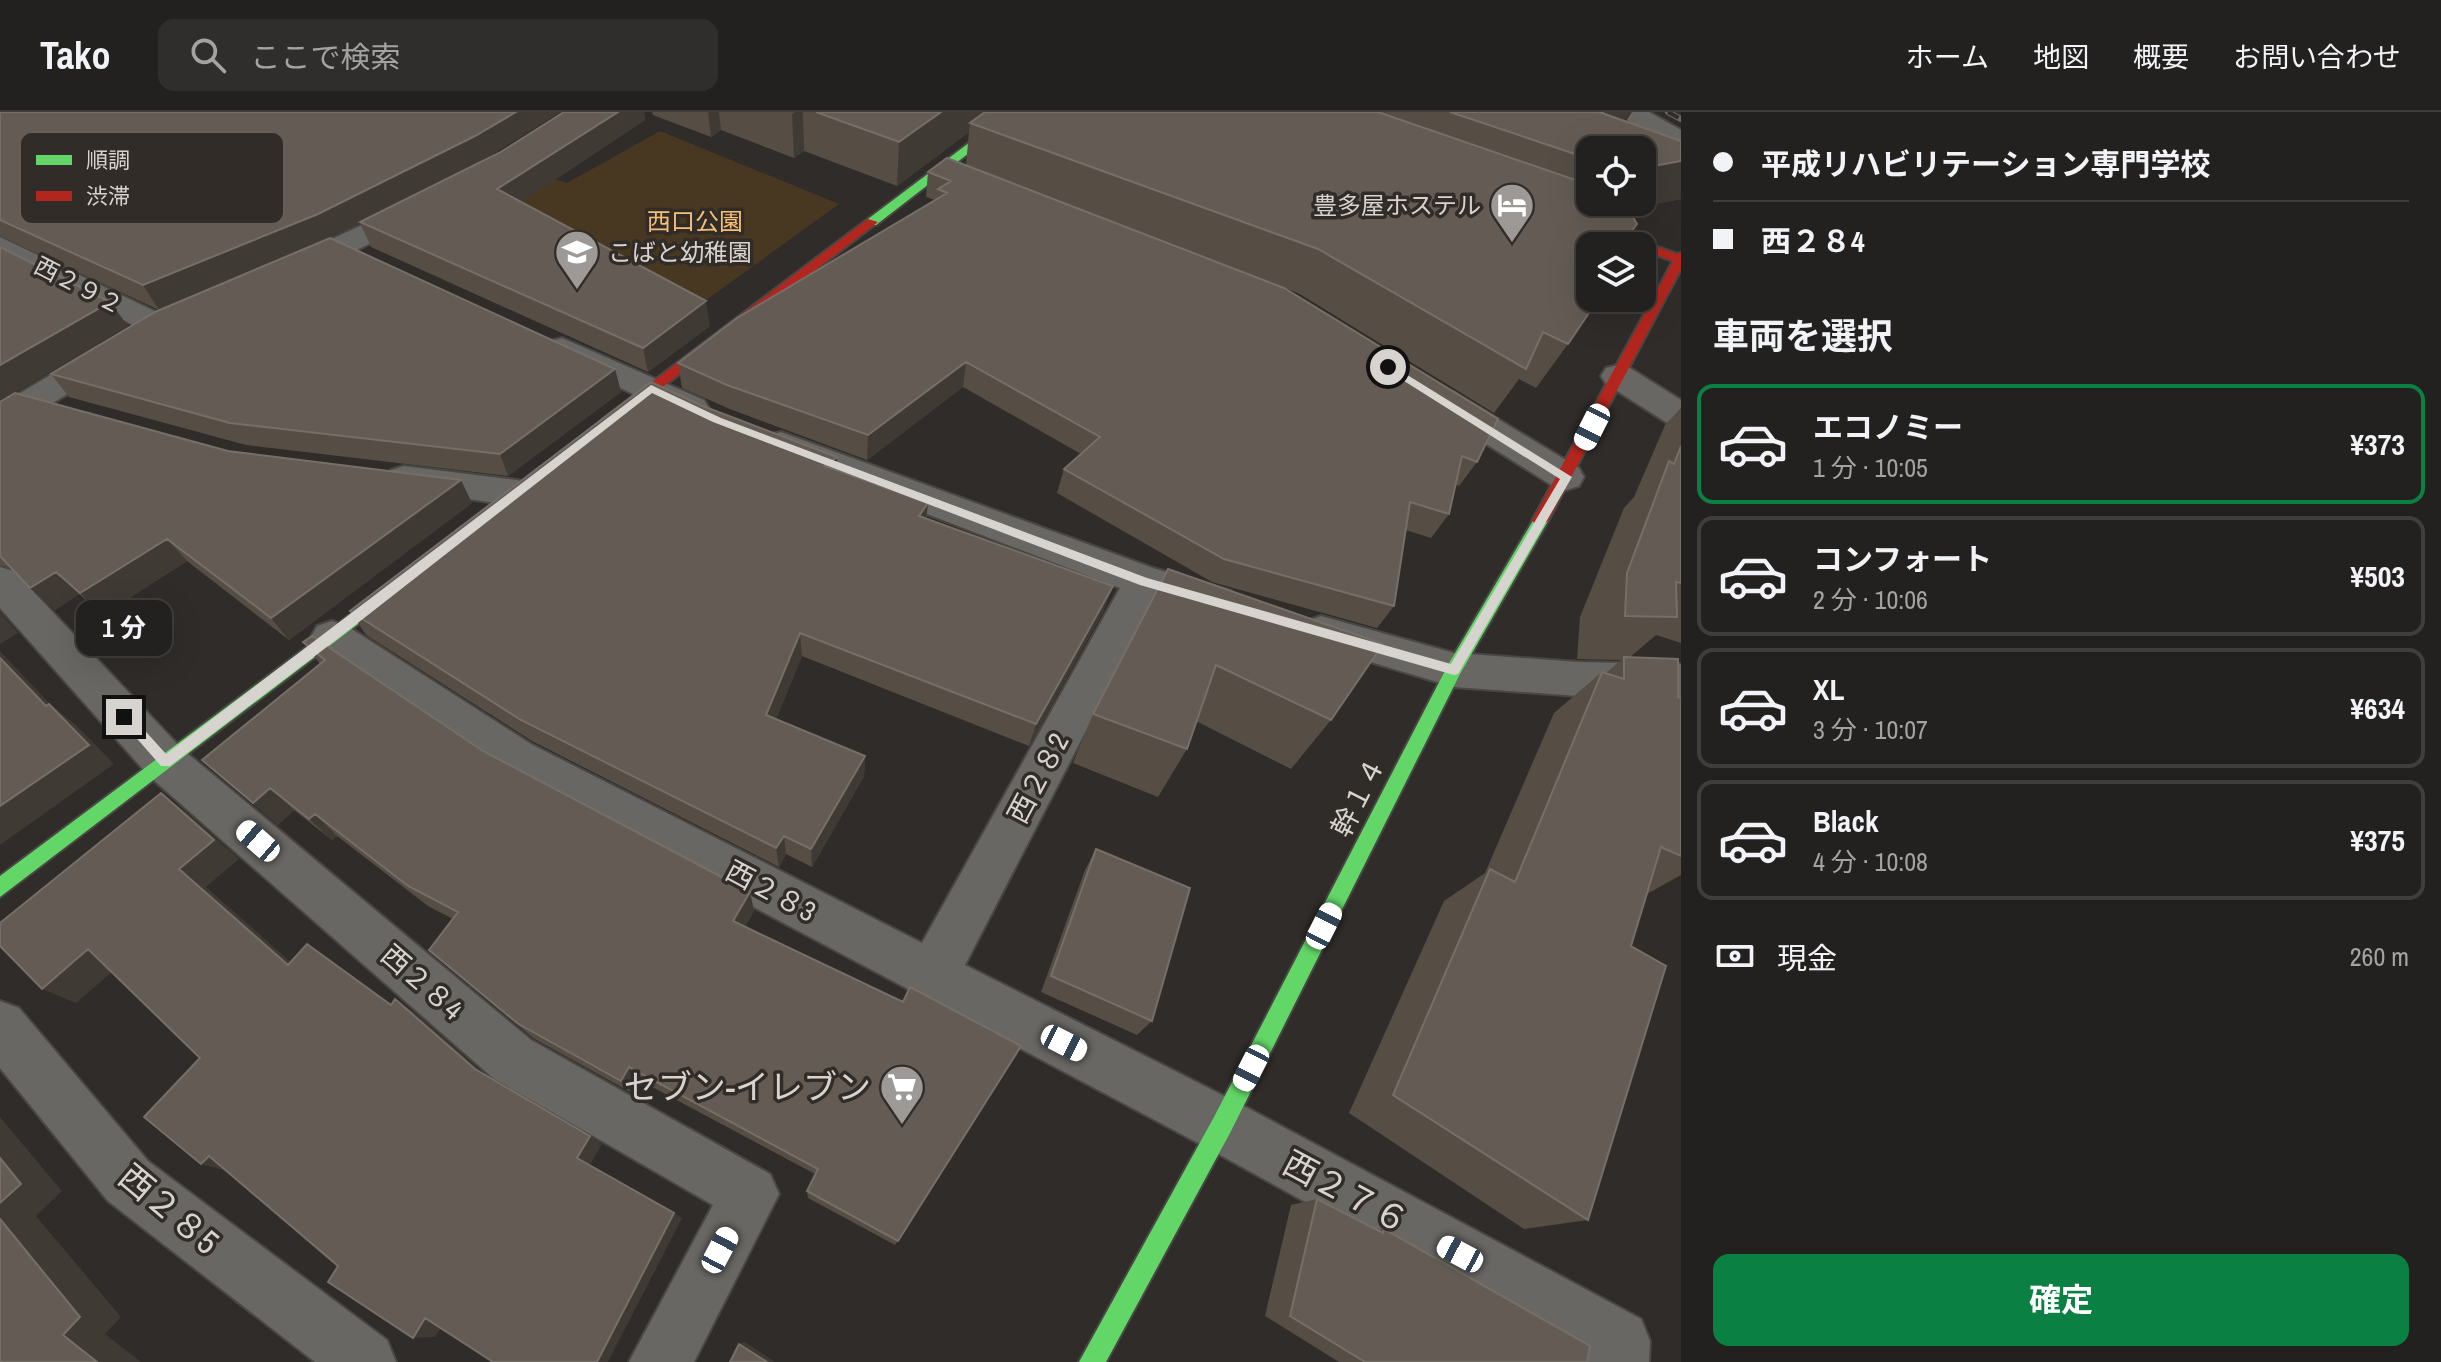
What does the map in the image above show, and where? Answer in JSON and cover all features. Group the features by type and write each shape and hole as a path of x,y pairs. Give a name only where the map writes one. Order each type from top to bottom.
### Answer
{"street":[{"path":"590,436 1017,112"},
{"path":"1630,112 1681,141"},
{"path":"944,169 974,181"},
{"path":"257,283 355,254 438,197"},
{"path":"1549,212 1681,259"},
{"name":"西２９２","path":"0,246 172,319 32,401"},
{"name":"幹１４","path":"1092,1362 1222,1125 1454,670 1566,477 1681,259"},
{"path":"538,337 739,428 1144,581 1248,611"},
{"path":"1618,376 1681,416"},
{"path":"1420,386 1566,477"},
{"path":"0,420 32,401 77,414"},
{"path":"366,475 513,496"},
{"path":"0,888 418,570"},
{"name":"西２８2","path":"932,975 1144,581"},
{"name":"西２８4","path":"0,582 165,762 512,1059 750,1194 660,1362"},
{"path":"1292,624 1454,670 1578,679 1681,681"},
{"name":"西２８3","path":"332,637 515,758 1222,1125"},
{"name":"西２８5","path":"0,1027 128,1181 365,1362"},
{"name":"西２７６","path":"1222,1125 1619,1341 1618,1362"}],"green space":[{"name":"西口公園","path":"660,131 839,204 702,303 480,197 527,170 567,183"}],"building":[{"path":"0,112 516,112 475,136 318,214 143,285 0,220"},
{"path":"564,112 618,112 497,189 706,301 643,348 360,222 499,153"},
{"path":"816,112 941,112 899,142"},
{"path":"985,112 1378,112 1576,180 1576,216 1632,216 1637,224 1631,232 1576,232 1576,312 1590,312 1568,344 1543,332 1526,369 1318,249 970,123"},
{"path":"1450,112 1604,112 1681,141 1681,161 1656,165 1656,136 1576,136 1576,154"},
{"path":"947,158 1284,288 1498,419 1477,462 1462,456 1449,514 1410,502 1394,606 1224,559 1064,469 1100,437 966,362 868,435 727,385 678,363 737,318 947,193 938,189 951,181 928,172"},
{"path":"330,238 615,369 500,454 230,423 51,374 155,312"},
{"path":"0,247 110,302 0,365"},
{"path":"651,382 700,405 837,457 825,466 928,503 919,516 1113,586 1036,724 800,633 766,715 865,756 811,849 784,836 776,848 521,720 350,611"},
{"path":"15,393 228,451 461,480 271,618 167,539 80,593 56,572 30,588 0,556 0,402"},
{"path":"1681,446 1681,583 1676,582 1677,617 1625,616 1627,573 1669,461 1674,464"},
{"path":"1168,569 1383,644 1331,720 1216,665 1187,749 1093,714"},
{"path":"312,636 483,751 750,892 733,921 903,1002 910,987 1021,1046 898,1241 807,1191 818,1169 629,1067 621,1081 517,1023 429,950 458,912 408,886 315,814 309,819 270,788 253,803 202,760 325,660 303,642"},
{"path":"1624,657 1678,659 1678,697 1681,698 1681,856 1661,847 1631,946 1666,966 1588,1220 1393,1095 1490,869 1515,882 1602,672 1624,679"},
{"path":"0,658 89,745 0,806"},
{"path":"161,793 214,840 179,869 288,965 307,944 391,1005 395,999 475,1069 590,1136 577,1158 674,1213 597,1362 493,1362 425,1318 413,1338 328,1282 338,1266 209,1156 201,1164 144,1117 200,1058 88,949 42,989 0,946 0,923"},
{"path":"1096,849 1190,888 1152,1021 1051,976"},
{"path":"0,1158 21,1184 0,1203"},
{"path":"1317,1199 1383,1233 1384,1229 1590,1346 1587,1362 1365,1362 1290,1316"},
{"path":"0,1219 80,1317 63,1335 97,1362 0,1362"},
{"path":"739,1344 767,1362 730,1362"}],"railway":[{"path":"1668,112 1681,119"}],"traffic: fast":[{"path":"872,222 1017,112"},
{"path":"1092,1362 1222,1125 1454,670 1540,521"},
{"path":"0,888 402,582"}],"traffic: jam":[{"path":"1568,219 1681,260"},
{"path":"608,422 872,222"},
{"path":"1540,521 1681,257"}],"place":[{"name":"豊多屋ホステル","path":"1512,244"},
{"name":"こばと幼稚園","path":"577,291"},
{"name":"セブン-イレブン","path":"902,1126"}],"route":[{"path":"124,717 165,762 332,637 651,388 717,420 1144,581 1454,670 1566,477 1388,367"}]}
